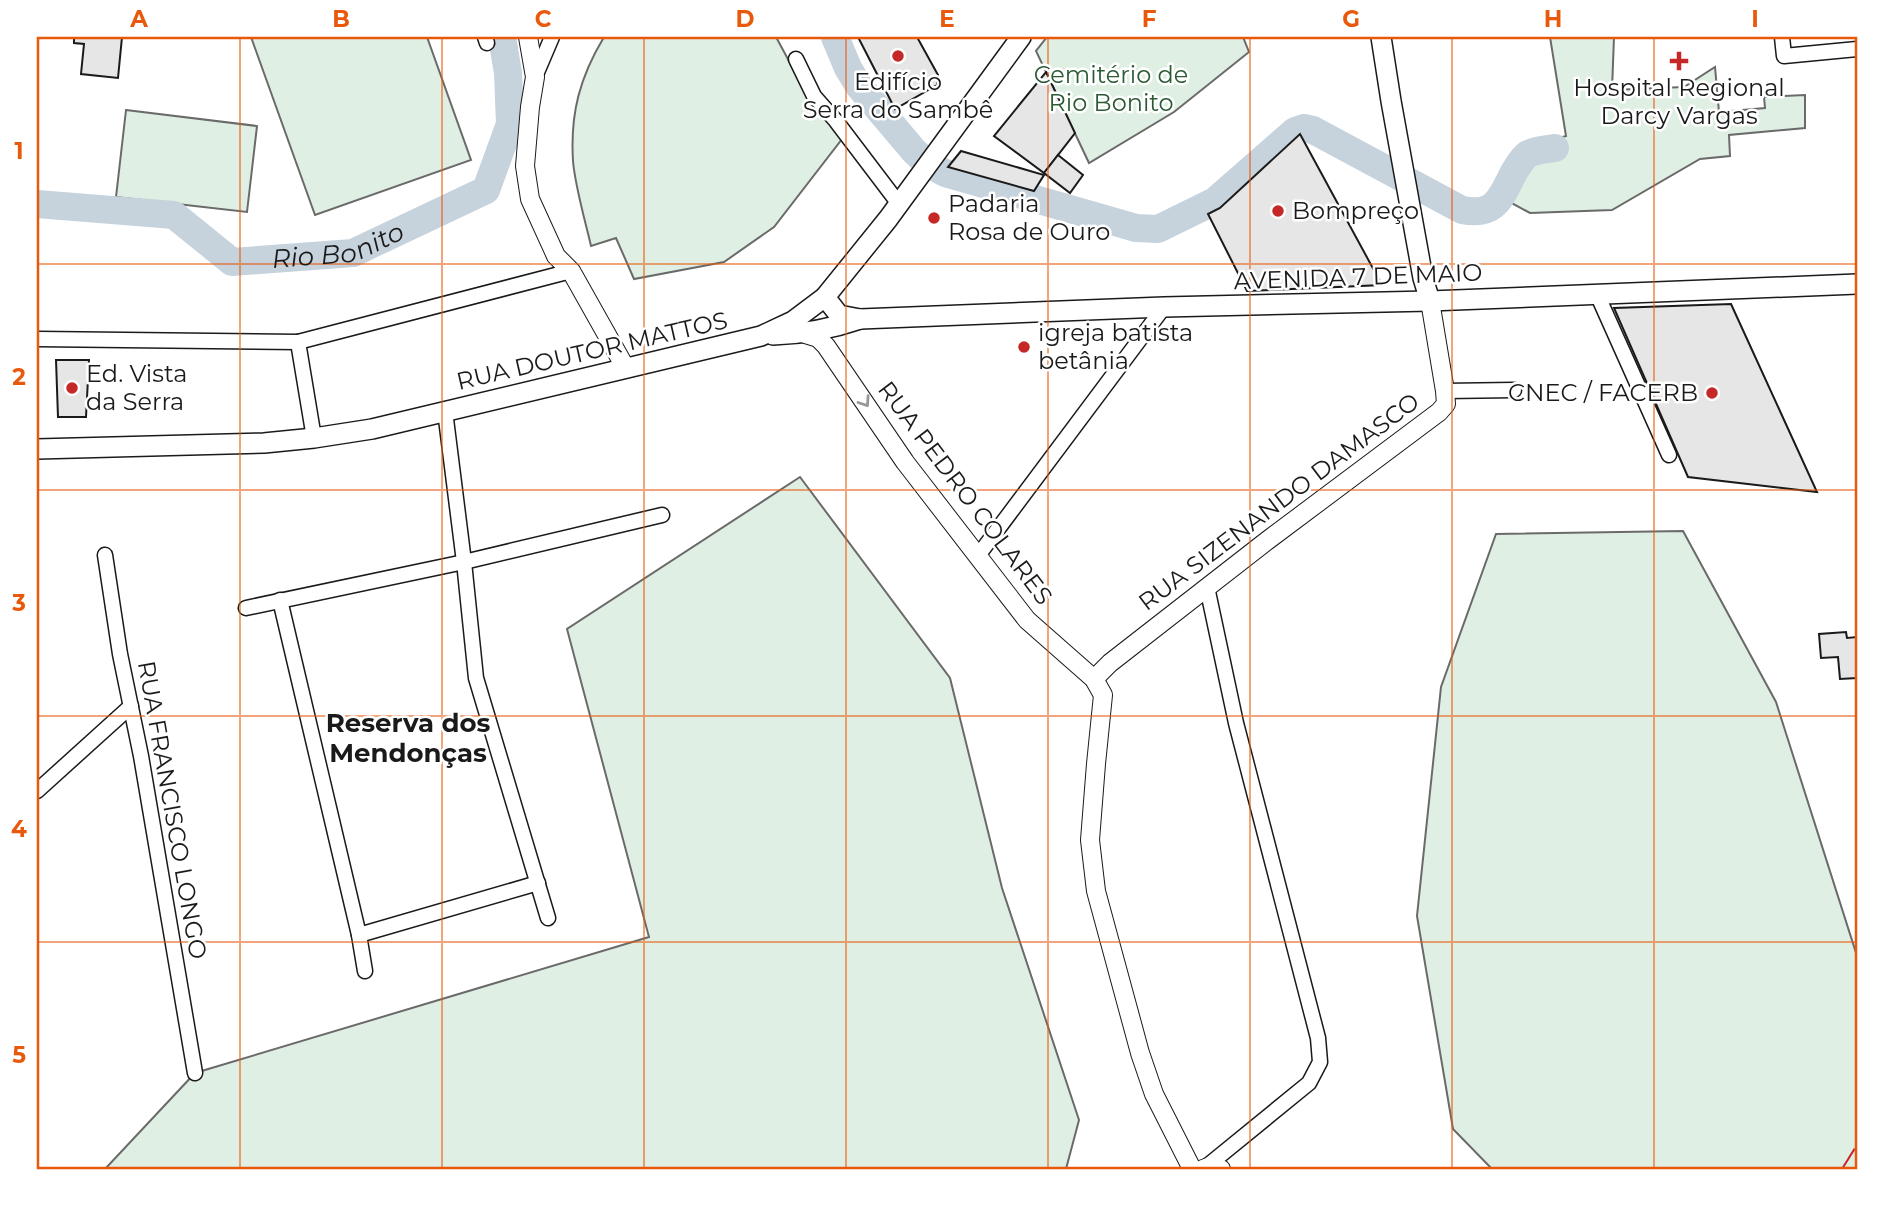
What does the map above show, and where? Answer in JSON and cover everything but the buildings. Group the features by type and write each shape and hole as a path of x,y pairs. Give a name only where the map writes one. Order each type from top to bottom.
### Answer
{"main road":[{"name":"RUA DOUTOR MATTOS","path":"37,449 264,443 372,429 761,336 793,321 825,297 899,204 1021,37"},
{"path":"1381,37 1423,278 1430,301"},
{"name":"AVENIDA 7 DE MAIO","path":"825,297 839,315 860,319 1857,284"},
{"name":"AVENIDA 7 DE MAIO","path":"761,336 805,334 860,319"}],"street":[{"path":"528,37 535,77"},
{"path":"552,37 535,77 530,107 525,166 530,199 556,256 571,271 625,367"},
{"path":"1782,37 1784,56 1857,49"},
{"path":"796,59 814,96 899,204"},
{"path":"37,339 298,342 571,271"},
{"path":"1597,294 1669,456"},
{"name":"RUA SIZENANDO DAMASCO","path":"1094,679 1110,663 1207,587 1439,412 1446,404 1445,391 1430,301"},
{"path":"978,557 1164,307"},
{"name":"RUA PEDRO COLARES","path":"805,334 818,338 826,346 905,462 1027,620 1094,679"},
{"path":"298,342 314,438"},
{"path":"1445,391 1514,390"},
{"path":"445,411 476,678 548,918"},
{"path":"246,608 464,562 662,515"},
{"name":"RUA FRANCISCO LONGO","path":"105,555 120,654 195,1073"},
{"path":"1094,679 1104,695 1090,840 1096,891 1140,1054 1154,1094 1202,1167 1236,1144 1309,1083 1320,1062 1318,1038 1236,723 1207,587"},
{"path":"280,600 359,935 365,971"},
{"path":"37,791 131,706"},
{"path":"359,935 538,883"},
{"path":"1228,1169 1236,1144"}],"green space":[{"path":"251,37 427,37 471,160 315,215"},
{"path":"604,37 776,37 809,98 842,139 774,227 724,262 634,279 616,238 591,246 574,171 572,144 578,96"},
{"name":"Cemitério de Rio Bonito","path":"1047,37 1243,37 1249,52 1174,112 1089,163 1036,51"},
{"path":"1550,37 1614,37 1612,90 1684,87 1715,67 1719,112 1765,108 1764,97 1805,95 1805,128 1729,135 1730,156 1700,159 1612,210 1530,213 1495,194 1509,164 1521,149 1537,142 1566,136"},
{"path":"126,110 257,126 247,212 116,197"},
{"path":"800,477 950,678 1002,888 1079,1120 1066,1169 105,1169 195,1073 649,937 567,629"},
{"path":"1683,531 1776,702 1857,956 1857,1169 1492,1169 1453,1129 1417,916 1441,687 1496,534"}],"waterway":[{"name":"Rio Bonito","path":"37,204 174,215 232,262 353,253 486,190 510,124 508,73 502,37"},
{"path":"835,37 859,86 928,164 945,173 1136,228 1158,229 1215,201 1295,131 1304,128 1313,130 1462,210 1473,211 1483,211 1496,203 1526,156 1555,148"}],"power":[{"path":"1842,1169 1857,1145"}],"place":[{"name":"Edifício Serra do Sambê","path":"898,56"},
{"name":"Hospital Regional Darcy Vargas","path":"1679,61"},
{"name":"Bompreço","path":"1278,211"},
{"name":"Padaria Rosa de Ouro","path":"934,218"},
{"name":"igreja batista betânia","path":"1024,347"},
{"name":"Ed. Vista da Serra","path":"72,388"},
{"name":"CNEC / FACERB","path":"1712,393"}],"district":[{"name":"Reserva dos Mendonças","path":"408,738"}]}
